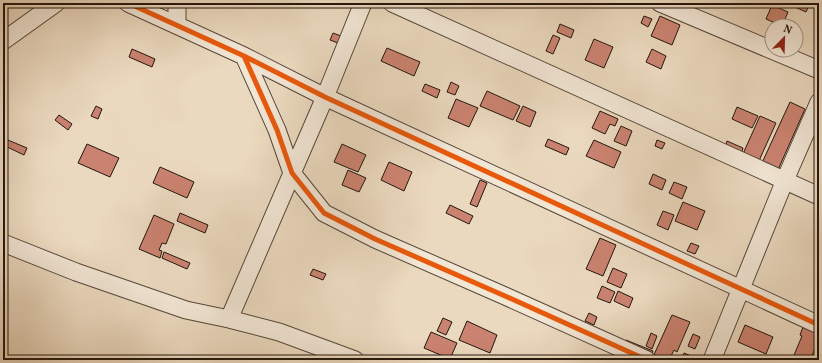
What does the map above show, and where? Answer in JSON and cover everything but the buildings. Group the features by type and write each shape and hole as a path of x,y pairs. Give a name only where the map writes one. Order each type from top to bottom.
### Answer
{"street":[{"path":"3,41 56,3"},
{"path":"128,3 244,56 325,97 819,325"},
{"path":"177,3 177,25"},
{"path":"229,319 325,97 363,3"},
{"path":"392,3 819,196"},
{"path":"660,3 819,70"},
{"path":"244,56 277,130 292,173 324,213 395,248 647,360"},
{"path":"712,360 785,180 819,102"},
{"path":"3,244 76,272 186,310 279,332 355,360"}],"cycle path":[{"path":"128,3 244,56 325,97 819,325"},
{"path":"244,56 277,130 292,173 324,213 375,239 647,360"}]}
